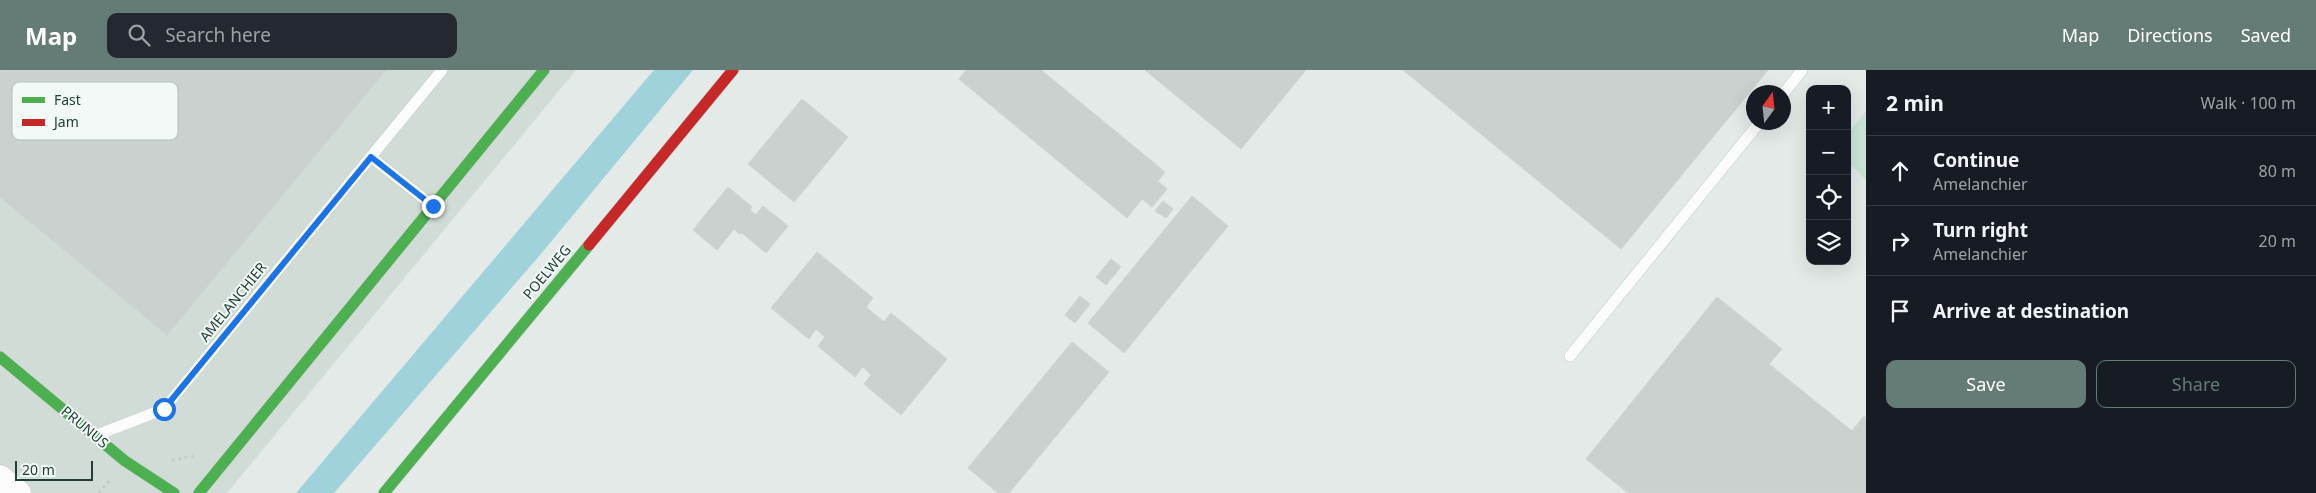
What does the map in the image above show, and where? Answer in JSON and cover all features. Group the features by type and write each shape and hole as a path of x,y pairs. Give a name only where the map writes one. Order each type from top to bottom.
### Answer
{"street":[{"path":"199,493 544,70"},
{"name":"POELWEG","path":"384,493 733,70"},
{"name":"PRUNUS","path":"0,357 125,461 174,493"},
{"path":"0,477 19,493"}],"lane":[{"name":"AMELANCHIER","path":"96,436 164,409 442,70"},
{"path":"1790,85 1802,70"},
{"path":"1570,356 1754,130"},
{"path":"371,157 433,206"}],"path":[{"path":"167,460 199,455"},
{"path":"99,493 125,461"}],"shaded area":[{"path":"0,70 576,70 227,493 0,493"}],"green space":[{"path":"1866,111 1866,180 1851,165 1851,129"}],"water":[{"path":"654,70 693,70 540,255 334,493 296,493"}],"building":[{"path":"0,70 386,70 167,335 0,197"},
{"path":"966,70 1041,70 1165,172 1158,181 1167,189 1152,207 1142,199 1127,218 959,79"},
{"path":"1145,70 1306,70 1241,149"},
{"path":"1403,70 1768,70 1756,85 1746,85 1746,97 1621,249"},
{"path":"802,99 848,137 794,202 748,164"},
{"path":"728,187 752,207 750,210 756,215 763,206 788,226 766,253 742,233 740,234 734,229 717,250 693,230"},
{"path":"1192,196 1228,226 1124,353 1088,323"},
{"path":"1163,201 1173,209 1166,218 1155,211"},
{"path":"817,252 873,298 866,307 884,322 891,313 947,359 901,415 864,384 871,375 863,367 855,377 818,346 825,337 816,329 809,339 771,308"},
{"path":"1111,259 1121,267 1106,285 1096,277"},
{"path":"1080,296 1090,304 1075,323 1065,315"},
{"path":"1717,297 1782,349 1769,364 1852,431 1864,416 1866,418 1866,493 1628,493 1586,459"},
{"path":"1072,342 1109,372 1009,493 998,493 968,468"}],"traffic: fast":[{"path":"199,493 544,70"},
{"path":"384,493 589,245"},
{"path":"0,357 125,461 174,493"}],"traffic: jam":[{"path":"589,245 733,70"}],"route":[{"path":"164,409 371,157 433,206"}]}
